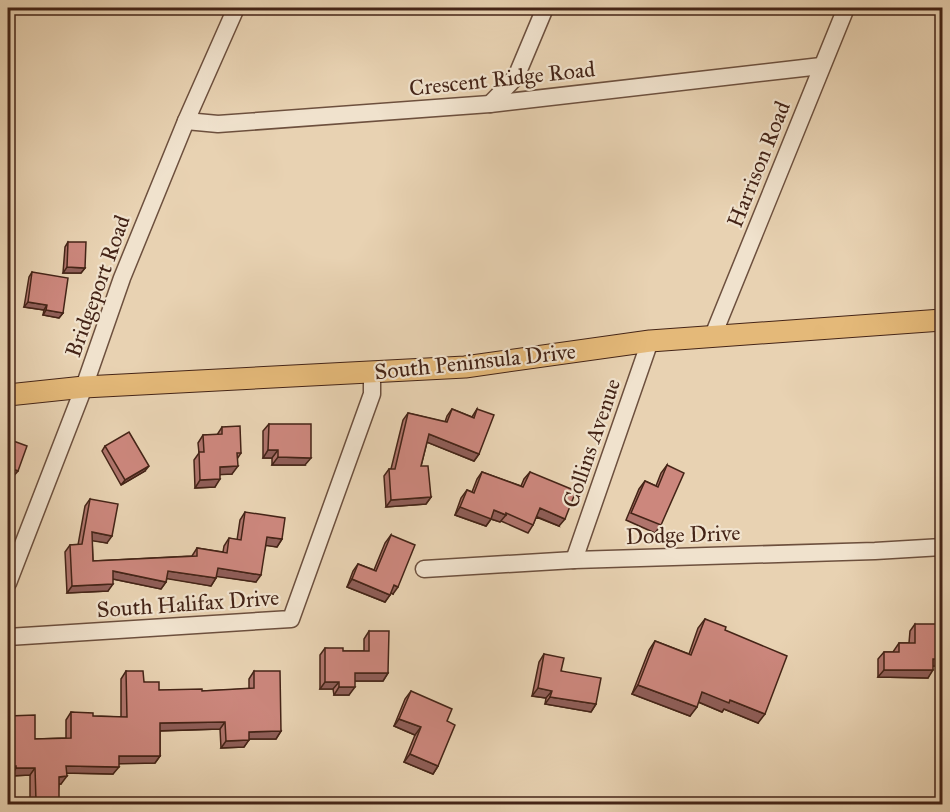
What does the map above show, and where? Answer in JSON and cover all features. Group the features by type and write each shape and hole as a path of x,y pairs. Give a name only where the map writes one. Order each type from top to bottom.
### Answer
{"main road":[{"name":"South Peninsula Drive","path":"8,394 84,387 465,367 650,341 942,320"}],"street":[{"name":"Bridgeport Road","path":"8,584 84,387 122,278 186,121 236,8"},
{"path":"490,104 516,77 545,8"},
{"name":"Harrison Road","path":"712,338 846,8"},
{"name":"Crescent Ridge Road","path":"186,121 218,124 490,104 821,66"},
{"name":"Collins Avenue","path":"574,560 650,341"},
{"name":"South Halifax Drive","path":"8,637 291,619 372,394 372,373"},
{"name":"Dodge Drive","path":"424,569 574,560 942,547"}],"building":[{"path":"68,242 86,242 85,268 67,267"},
{"path":"32,272 68,278 63,313 46,310 47,305 28,302"},
{"path":"452,409 474,418 477,409 494,415 479,454 429,434 421,466 428,466 431,497 391,500 389,469 395,469 408,413 447,422"},
{"path":"269,424 311,424 311,458 278,457 278,450 268,450"},
{"path":"240,426 241,453 237,453 238,466 220,467 220,479 200,480 199,452 204,452 203,435 222,434 222,427"},
{"path":"129,432 149,466 125,480 105,446"},
{"path":"8,439 27,446 18,471 8,467"},
{"path":"667,465 684,473 661,525 631,513 645,481 658,487"},
{"path":"482,472 523,487 530,472 576,491 565,519 540,508 533,525 494,510 491,519 460,507 467,490 474,493"},
{"path":"90,499 118,504 112,536 92,532 93,561 197,556 197,548 227,553 229,538 241,540 245,512 285,518 282,539 267,537 261,575 218,568 216,578 168,571 166,582 113,571 113,584 72,586 70,545 82,544"},
{"path":"391,535 415,545 398,587 394,585 390,595 352,579 358,564 376,571"},
{"path":"705,619 726,627 725,630 787,656 765,714 702,692 697,707 638,685 655,641 691,655"},
{"path":"915,624 942,624 942,659 933,659 933,670 884,670 884,652 899,652 899,643 915,643"},
{"path":"369,631 389,631 388,673 355,673 355,687 339,687 339,682 325,682 325,648 369,651"},
{"path":"544,654 564,658 561,671 601,678 596,704 550,697 552,691 538,688"},
{"path":"126,671 143,671 144,682 159,682 159,690 202,689 202,691 254,688 254,671 280,671 281,731 249,732 249,740 226,741 225,722 160,723 160,756 119,756 119,767 66,766 67,776 59,777 59,801 36,801 35,768 8,766 8,716 35,715 35,739 71,738 71,712 93,713 93,716 127,717"},
{"path":"411,691 452,709 447,721 455,725 438,766 410,754 421,727 399,719"}]}
